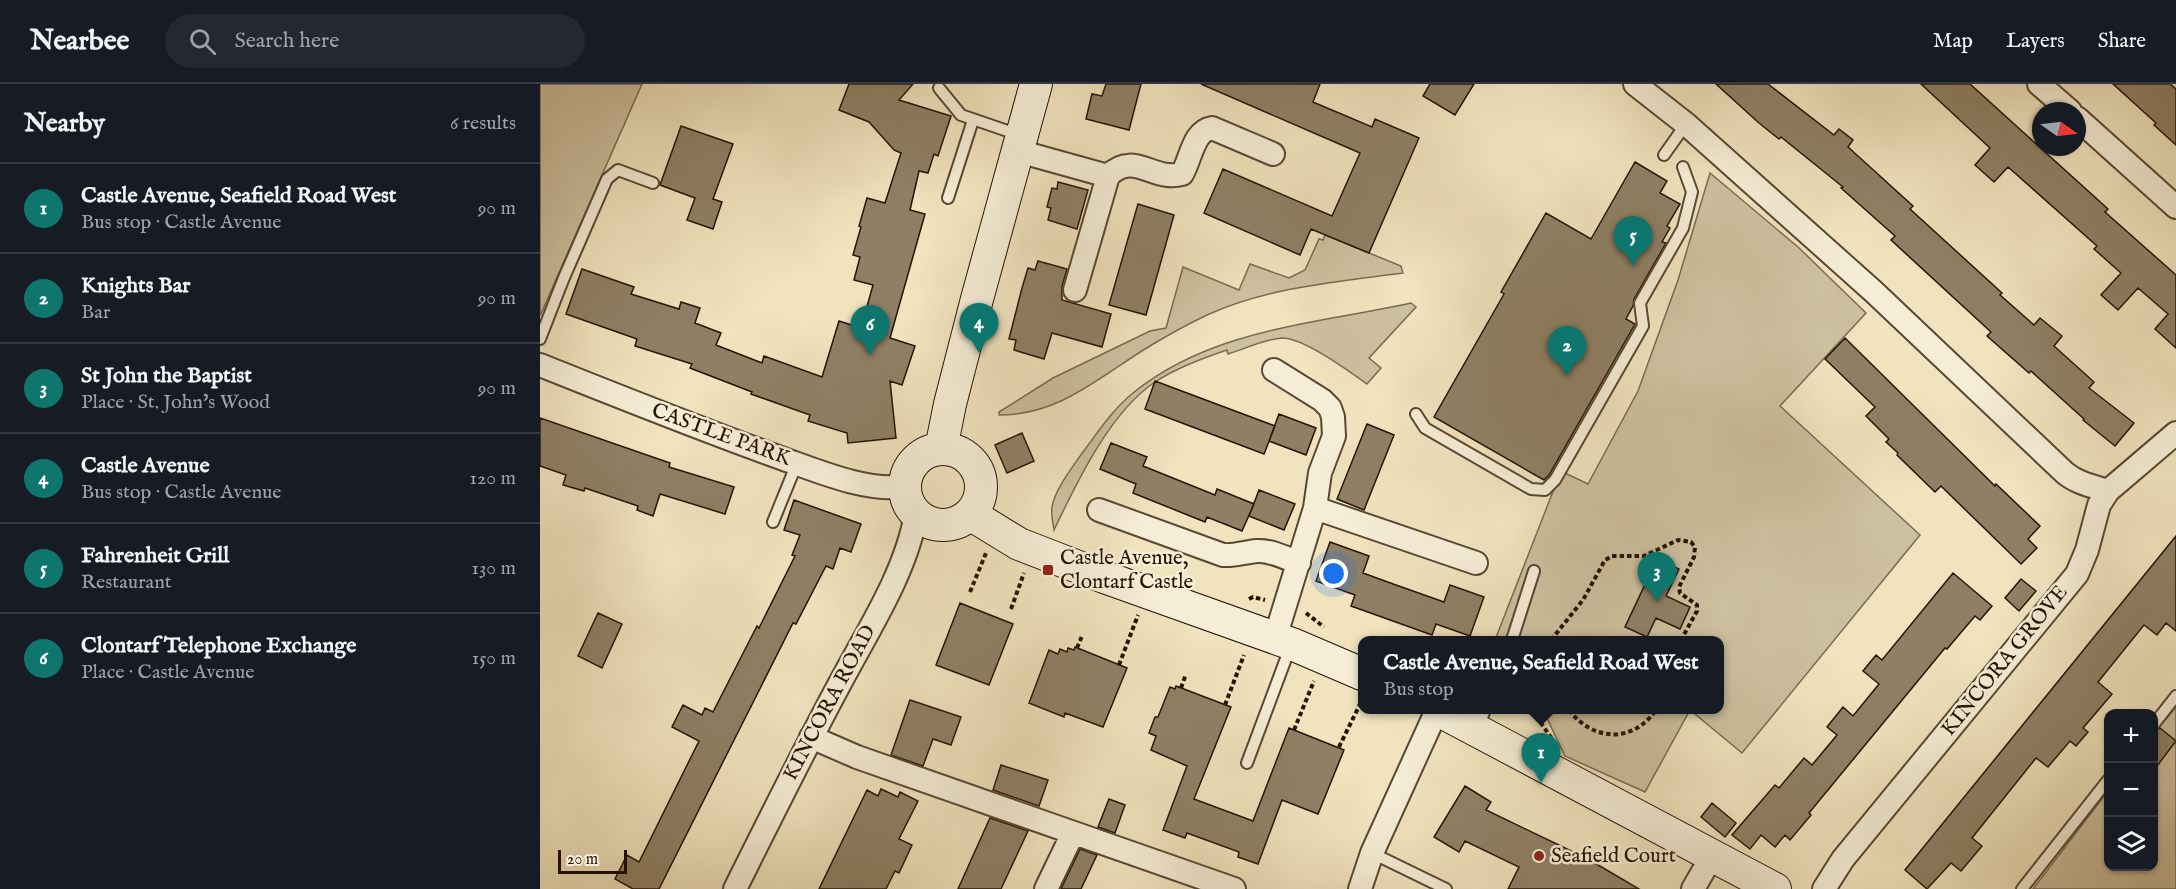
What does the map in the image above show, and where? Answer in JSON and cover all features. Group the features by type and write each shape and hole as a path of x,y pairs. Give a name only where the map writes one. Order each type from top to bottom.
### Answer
{"street":[{"path":"941,449 950,404 1036,84"},
{"path":"1635,84 1686,124 1874,292 2065,473 2072,479 2108,491"},
{"path":"2039,84 2060,102"},
{"path":"2086,126 2176,207"},
{"path":"1076,290 1108,176 1117,167 1129,165 1172,177 1182,174 1199,135 1204,130 1212,128 1274,154"},
{"path":"1020,143 1108,176"},
{"name":"CASTLE PARK","path":"540,366 729,440 849,480 891,489 910,500"},
{"path":"1274,370 1322,400 1330,408 1334,436 1320,473 1315,508 1299,563 1283,641"},
{"name":"KINCORA GROVE","path":"1824,889 1843,859 2077,574 2087,550 2100,505 2108,491 2176,433"},
{"path":"941,449 955,451 972,462 979,474 980,493 970,514 955,523 934,524 910,500 910,467 927,452 941,449"},
{"name":"KINCORA ROAD","path":"735,889 811,737 889,590 912,535 910,500"},
{"path":"1315,508 1476,563"},
{"path":"1099,510 1223,555 1235,556 1258,551 1299,563"},
{"path":"970,514 1019,544 1283,641 1358,672"},
{"path":"1360,889 1372,853 1435,714"},
{"path":"1455,714 1481,720 1712,855 1775,889"},
{"path":"811,737 857,757 1234,889"},
{"path":"1046,889 1073,833"},
{"path":"1693,889 1712,855"}],"lane":[{"path":"939,88 961,115 1020,143"},
{"path":"948,198 973,120"},
{"path":"1664,155 1686,124"},
{"path":"1416,414 1425,428 1531,489 1545,490 1555,480 1642,326 1640,303 1683,228 1692,192 1683,168"},
{"path":"540,339 607,179 618,170 653,183"},
{"path":"773,522 796,463"},
{"path":"1513,636 1534,571"},
{"path":"1247,763 1283,641"},
{"path":"2158,719 2176,696"},
{"path":"2022,889 2104,786"},
{"path":"1372,853 1446,889"}],"path":[{"path":"1553,636 1583,600 1605,560 1612,556 1644,556 1678,540 1691,542 1695,547 1694,557 1679,587 1680,593 1696,605 1697,611 1683,636"},
{"path":"970,591 988,546"},
{"path":"1011,609 1028,564"},
{"path":"1119,665 1142,605"},
{"path":"1077,648 1082,636"},
{"path":"1225,705 1245,653"},
{"path":"1294,730 1317,673"},
{"path":"1181,687 1186,674"},
{"path":"1338,747 1358,706"},
{"path":"1573,714 1588,728 1600,734 1617,734 1634,730 1649,720 1653,714"}],"shaded area":[{"path":"540,84 642,84 540,316"},
{"path":"1710,173 1798,247 1866,313 1780,406 1920,535 1742,753 1695,714 1724,714 1724,636 1497,636 1561,471 1588,484 1638,391 1678,280"},
{"path":"1325,235 1401,266 1403,273 1303,287 1230,306 1171,334 1061,401 1021,413 999,415 999,412 1053,378 1150,331 1166,328 1183,267 1239,290 1250,264 1289,278 1305,270 1319,239 1323,240"},
{"path":"1411,303 1416,307 1369,358 1381,368 1367,384 1314,349 1291,339 1282,338 1262,342 1228,354 1227,350 1218,353 1181,368 1155,382 1123,411 1109,429 1084,470 1054,530 1053,501 1074,464 1119,406 1133,393 1164,372 1196,355 1230,342 1302,324"},
{"path":"2176,707 2176,889 2033,889 2104,796 2104,871 2158,871 2158,728"},
{"path":"1545,714 1688,714 1645,792 1565,756"}],"building":[{"path":"849,84 913,84 899,100 951,116 938,156 934,154 928,173 919,171 910,210 925,214 890,338 915,346 902,385 890,381 896,438 848,443 847,433 808,421 810,415 751,394 752,392 690,368 692,364 635,346 637,339 566,314 582,269 634,287 631,294 679,309 681,302 700,308 695,323 721,333 716,345 762,363 764,356 822,377 839,321 861,328 873,285 854,280 860,257 853,255 861,227 859,226 867,198 885,203 901,153 894,150 869,122 839,110"},
{"path":"1106,84 1141,84 1129,130 1086,119 1092,94 1102,96"},
{"path":"1201,84 1320,84 1313,102 1372,127 1375,119 1419,138 1369,253 1311,229 1300,255 1204,213 1223,169 1332,216 1360,153"},
{"path":"1430,84 1474,84 1455,115 1423,96"},
{"path":"1716,84 1768,84 1834,135 1839,129 1853,140 1848,147 1913,206 1910,209 2002,293 2000,295 2034,325 2040,318 2062,336 2054,346 2094,382 2089,388 2134,423 2115,446 2083,420 2031,371 2029,373 1987,336 1991,332 1891,240 1895,236 1841,188 1843,187 1781,137 1779,139 1759,123"},
{"path":"1921,84 1970,84 2032,140 2032,156 2049,156 2108,209 2105,212 2176,275 2176,348 2155,329 2168,314 2138,288 2118,310 2101,295 2121,273 2094,249 2097,246 2008,167 1994,182 1975,165 1990,148"},
{"path":"2113,84 2170,84 2176,89 2176,145 2154,125 2156,123"},
{"path":"681,126 733,144 713,199 722,202 713,229 687,220 695,198 660,185"},
{"path":"1635,162 1667,181 1660,193 1680,204 1667,226 1670,228 1662,242 1666,243 1634,299 1626,319 1635,324 1544,480 1434,417 1504,294 1501,292 1546,213 1591,239"},
{"path":"1058,182 1088,190 1077,229 1048,220 1051,208 1047,207 1052,188 1057,189"},
{"path":"1138,204 1174,215 1146,315 1109,305"},
{"path":"1038,261 1067,269 1062,286 1062,300 1111,314 1102,347 1052,333 1044,359 1014,350 1016,340 1009,339 1022,288 1028,268 1035,270"},
{"path":"1845,338 1995,486 1996,484 2040,526 2028,539 2037,548 2021,564 1941,486 1935,492 1886,442 1889,439 1866,416 1875,407 1825,359"},
{"path":"1155,381 1275,426 1264,454 1145,409"},
{"path":"1279,414 1316,428 1306,455 1269,441"},
{"path":"540,418 670,463 669,467 734,487 725,514 660,494 653,516 637,510 638,506 585,488 584,491 563,485 566,475 540,466"},
{"path":"1367,424 1394,435 1364,510 1337,499"},
{"path":"1022,433 1034,461 1007,473 995,445"},
{"path":"1111,443 1147,457 1143,466 1215,495 1217,489 1254,504 1242,531 1207,517 1205,522 1133,493 1136,484 1100,469"},
{"path":"1259,490 1295,504 1284,530 1249,516"},
{"path":"794,500 861,524 851,552 840,548 833,569 826,566 796,624 793,623 659,889 633,889 615,879 627,855 639,862 699,741 672,727 683,705 702,715 705,708 713,712 757,626 759,628 795,556 792,555 800,535 784,530"},
{"path":"2176,536 2176,631 2166,623 2157,635 2144,625 2098,682 2112,694 2083,728 2088,732 2076,746 2070,741 2048,767 2036,758 1972,838 1982,846 1961,871 1951,863 1927,889 1905,870"},
{"path":"1330,542 1369,556 1363,573 1396,585 1444,602 1450,585 1484,597 1470,636 1436,624 1432,635 1351,606 1355,595 1316,581"},
{"path":"1657,559 1679,569 1666,596 1690,607 1680,629 1656,618 1647,636 1625,627"},
{"path":"1953,573 1992,606 1980,620 1975,616 1947,649 1945,648 1809,813 1811,815 1790,840 1785,835 1775,847 1761,835 1750,849 1732,835 1775,785 1779,788 1804,758 1812,765 1837,735 1827,727 1843,707 1853,716 1879,684 1863,671 1876,655 1882,660"},
{"path":"2021,579 2036,591 2019,611 2005,598"},
{"path":"960,603 1013,624 989,685 936,665"},
{"path":"598,613 622,624 602,668 578,656"},
{"path":"1075,647 1127,668 1103,727 1065,713 1064,717 1029,703 1049,650 1058,654 1060,649 1067,652 1068,648 1074,650"},
{"path":"1176,686 1231,707 1194,799 1253,821 1289,728 1344,750 1318,814 1282,800 1258,864 1238,857 1239,852 1187,833 1185,838 1163,830 1187,766 1151,750 1156,736 1149,733 1170,687 1175,689"},
{"path":"910,700 961,717 951,745 933,739 923,766 891,755"},
{"path":"2160,728 2176,741 2158,765 2158,763 2158,729"},
{"path":"1001,765 1048,780 1039,806 993,790"},
{"path":"1465,786 1491,802 1486,810 1588,859 1639,889 1508,889 1519,867 1465,841 1459,852 1434,837"},
{"path":"881,789 898,797 900,792 918,801 899,839 912,845 899,873 895,871 886,889 819,889 867,790 878,796"},
{"path":"1109,799 1125,805 1115,833 1098,827"},
{"path":"1712,803 1736,823 1725,837 1701,817"},
{"path":"990,818 1028,831 1001,889 958,889"},
{"path":"1080,849 1097,855 1081,889 1061,889"}],"place":[{"name":"Fahrenheit Grill","path":"1633,266"},
{"name":"Castle Avenue","path":"979,353"},
{"name":"Clontarf Telephone Exchange","path":"870,355"},
{"name":"Knights Bar","path":"1567,376"},
{"name":"Castle Avenue, Clontarf Castle","path":"1048,570"},
{"name":"St John the Baptist","path":"1657,602"},
{"name":"Castle Avenue, Seafield Road West","path":"1541,783"},
{"name":"Seafield Court","path":"1539,856"}]}
